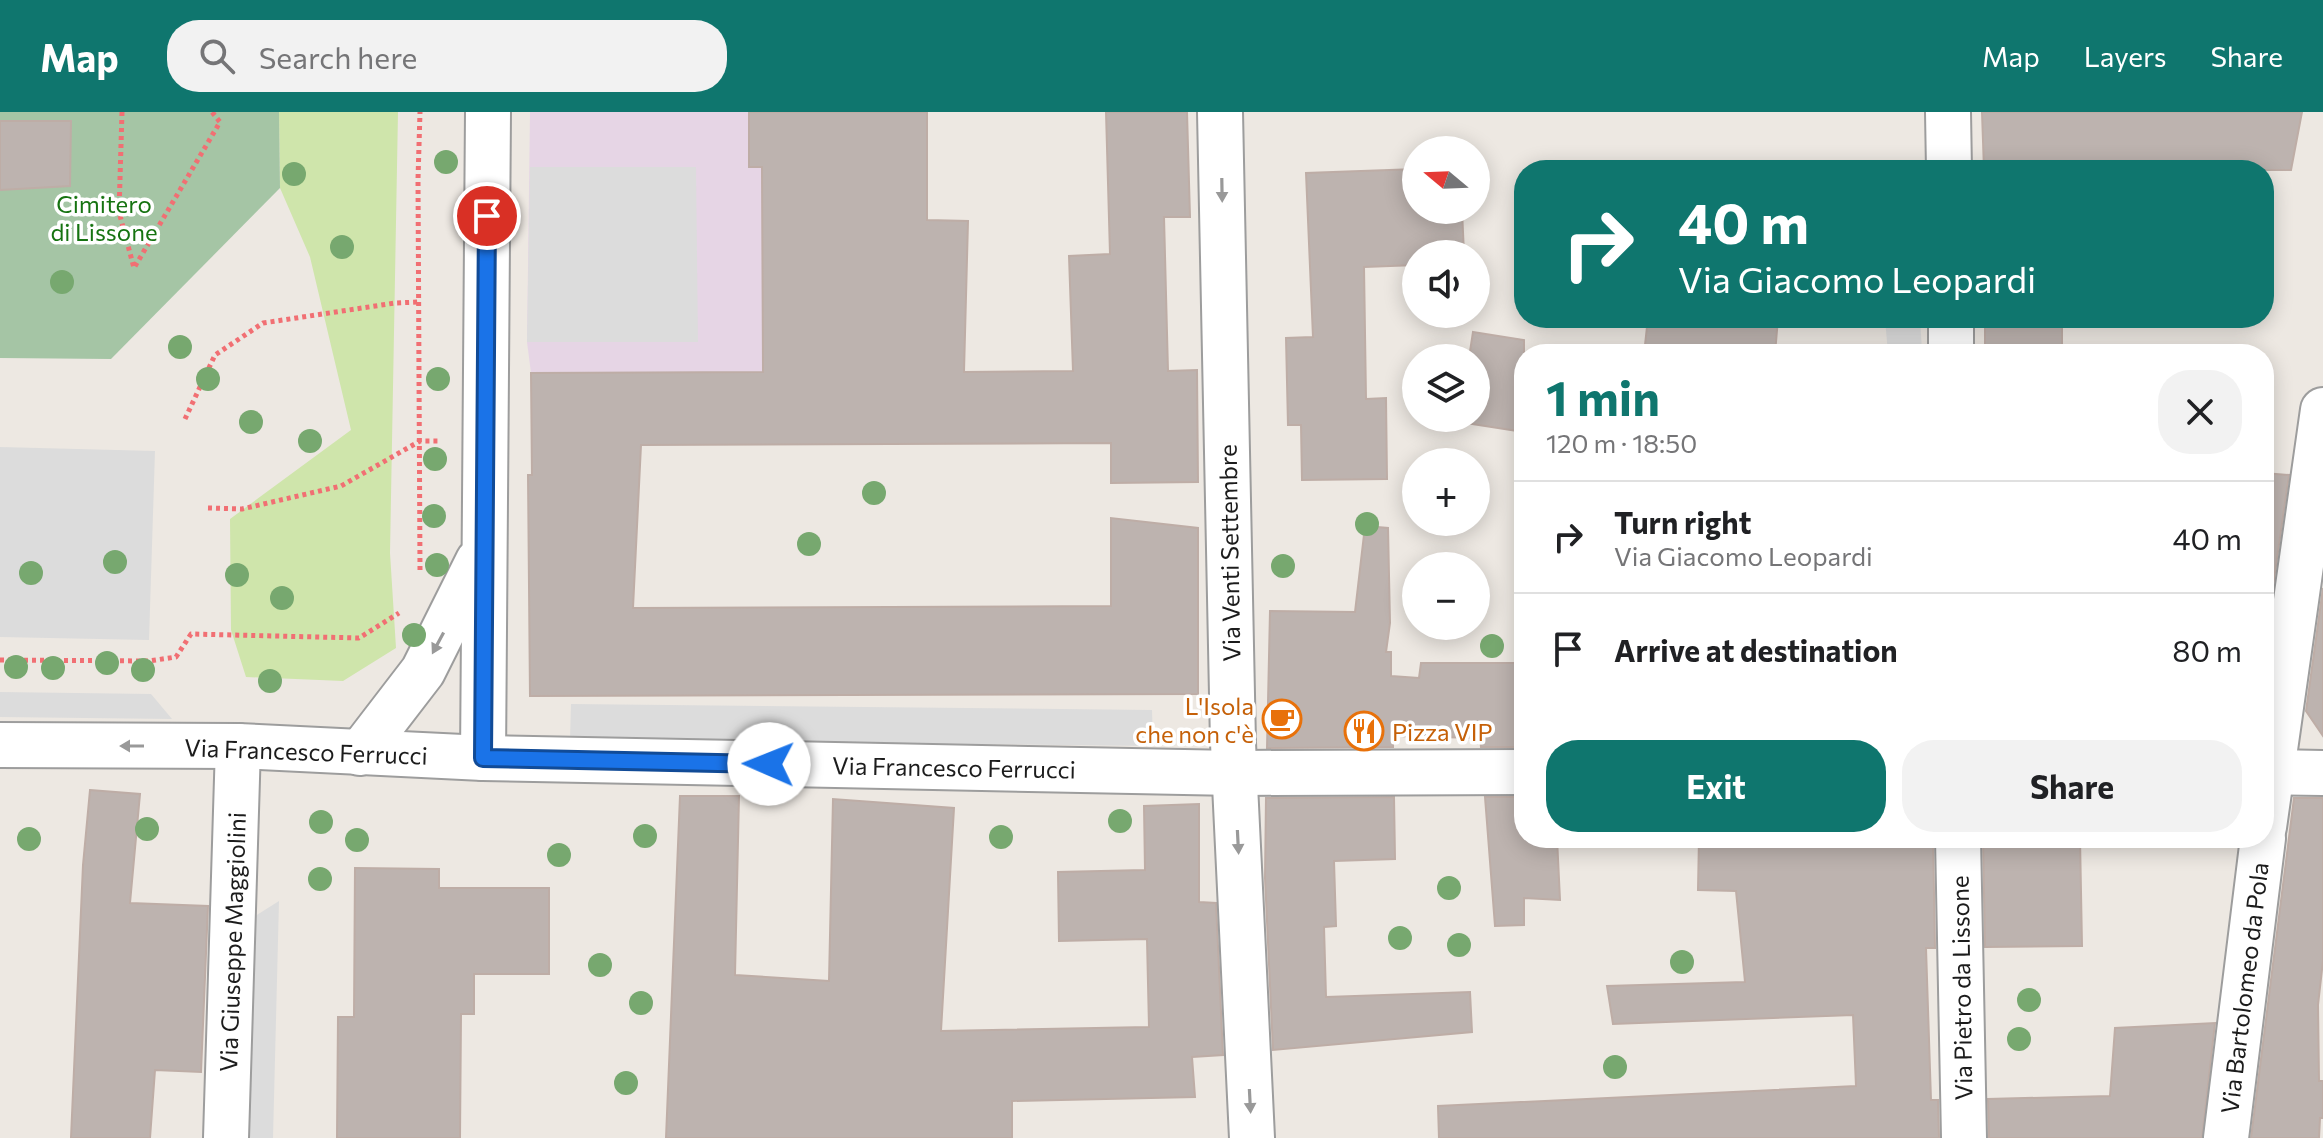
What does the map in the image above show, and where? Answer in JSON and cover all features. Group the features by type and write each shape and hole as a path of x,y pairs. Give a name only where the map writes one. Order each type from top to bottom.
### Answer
{"street":[{"path":"483,758 488,112"},
{"name":"Via Venti Settembre","path":"1220,112 1235,773 1252,1138"},
{"path":"1948,112 1949,160"},
{"name":"Via Bartolomeo da Pola","path":"2274,727 2323,410"},
{"path":"360,753 423,671 485,548"},
{"name":"Via Francesco Ferrucci","path":"0,745 238,746 483,758 1235,773 1514,772"},
{"name":"Via Giuseppe Maggiolini","path":"226,1138 238,746"},
{"path":"2274,772 2323,773"},
{"name":"Via Pietro da Lissone","path":"1958,848 1964,1138"},
{"name":"Via Bartolomeo da Pola","path":"2226,1138 2262,848"}],"path":[{"path":"122,112 119,212 134,268 220,122 222,112"},
{"path":"212,112 220,122"},
{"path":"420,112 420,585"},
{"path":"185,419 215,355 263,323 420,302"},
{"path":"208,508 242,509 341,486 420,441 484,440"},
{"path":"0,660 149,661 176,657 191,634 359,638 407,608"}],"shaded area":[{"path":"530,112 847,112 852,372 531,373 527,342"},
{"path":"530,167 696,167 698,342 527,342"},
{"path":"1886,328 1921,328 1922,344 1887,344"},
{"path":"0,447 155,451 149,640 0,637"},
{"path":"0,692 151,694 172,719 0,717"},
{"path":"571,704 1152,710 1153,746 570,740"},
{"path":"279,901 273,1138 242,1138 244,923"}],"green space":[{"name":"Cimitero di Lissone","path":"0,112 279,112 280,188 111,359 0,358"},
{"path":"279,112 398,112 390,553 396,648 343,681 246,677 231,630 230,519 351,430 310,257 280,188"}],"building":[{"path":"749,112 927,112 927,220 968,221 964,372 1073,371 1069,256 1110,254 1106,112 1187,112 1190,217 1164,217 1168,371 1197,370 1198,482 1111,483 1111,443 641,445 633,608 1111,606 1111,518 1198,528 1198,694 530,696 528,475 532,475 531,373 763,372 762,167 749,167"},
{"path":"1982,112 2302,112 2291,170 2274,170 2274,160 1984,160"},
{"path":"0,121 71,121 70,186 0,190"},
{"path":"1402,170 1402,224 1463,224 1463,240 1402,240 1402,266 1364,267 1366,399 1386,398 1387,479 1302,480 1301,425 1288,425 1286,338 1313,337 1306,173"},
{"path":"1647,328 1777,328 1776,344 1645,344"},
{"path":"1985,328 2062,328 2062,344 1985,344"},
{"path":"1473,332 1524,340 1524,344 1514,344 1514,430 1490,427 1490,344 1471,344"},
{"path":"2274,474 2289,475 2274,579"},
{"path":"1365,526 1388,528 1390,623 1386,652 1391,652 1391,676 1419,678 1421,663 1514,663 1514,747 1481,747 1480,738 1393,736 1393,747 1267,748 1270,611 1355,612"},
{"path":"2323,588 2323,736 2306,711"},
{"path":"90,790 140,794 130,903 208,906 201,1072 155,1070 150,1138 71,1138 83,865"},
{"path":"680,796 739,796 735,975 829,981 833,799 954,808 941,1031 1149,1027 1147,939 1059,941 1058,872 1145,870 1144,806 1199,804 1199,902 1216,903 1223,1055 1192,1057 1195,1097 1012,1101 1012,1138 666,1138"},
{"path":"1394,797 1395,859 1334,861 1336,926 1324,927 1326,997 1470,992 1472,1032 1273,1050 1265,878 1266,798"},
{"path":"1485,797 1514,797 1514,848 1557,848 1560,900 1524,898 1524,925 1495,926"},
{"path":"2294,798 2323,798 2323,961 2318,1005 2323,1118 2320,1118 2319,1138 2251,1138"},
{"path":"1699,848 1933,848 1935,948 1926,948 1931,1100 1938,1100 1939,1138 1439,1138 1438,1106 1856,1086 1853,1015 1613,1024 1607,986 1745,982 1736,891 1698,890"},
{"path":"1983,848 2080,848 2082,946 1985,947"},
{"path":"355,868 439,869 439,888 549,888 549,974 474,974 474,1014 461,1014 460,1138 337,1138 338,1017 354,1017"},
{"path":"2215,1023 2202,1138 1989,1138 1988,1099 2110,1096 2115,1028"}],"place":[{"name":"L'Isola che non c'è","path":"1282,719"},
{"name":"Pizza VIP","path":"1364,731"}],"route":[{"path":"487,216 483,758 769,764"}]}
